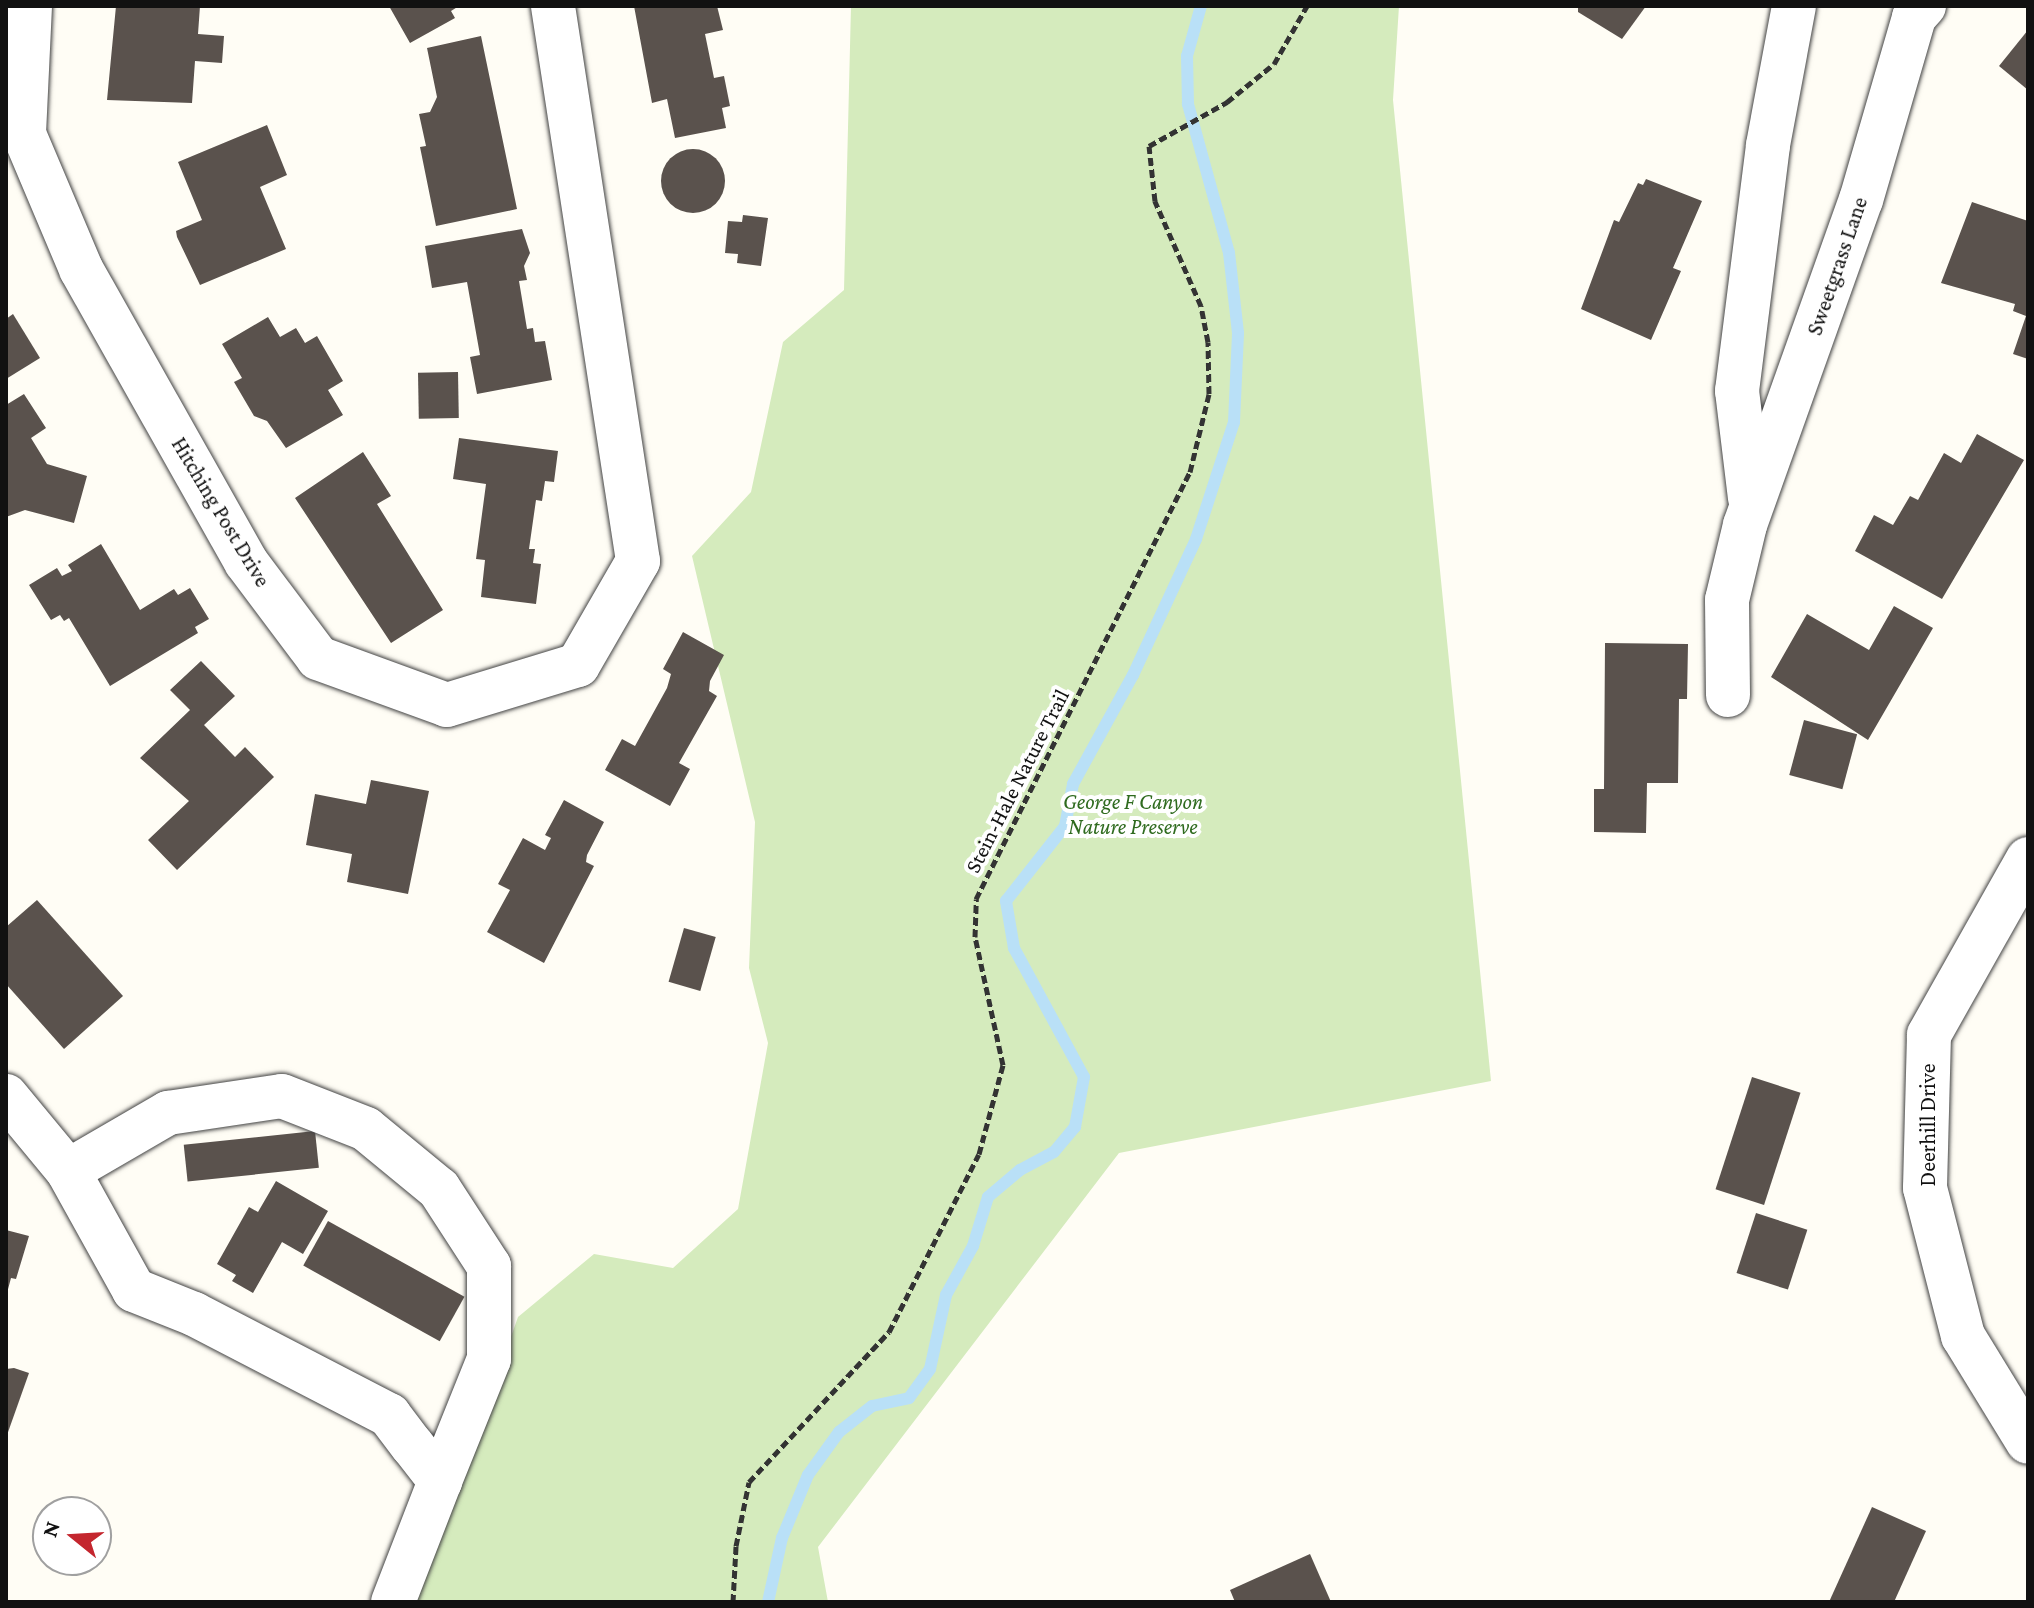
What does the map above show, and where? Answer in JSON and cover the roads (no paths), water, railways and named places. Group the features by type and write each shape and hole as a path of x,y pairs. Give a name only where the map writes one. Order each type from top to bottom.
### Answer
{"street":[{"name":"Hitching Post Drive","path":"30,6 24,134 81,269 246,562 318,658 447,705 578,665 638,561 553,6"},
{"path":"1728,695 1727,600 1748,517 1737,391 1768,145 1794,6"},
{"name":"Sweetgrass Lane","path":"1748,517 1861,200 1914,17 1924,6"},
{"name":"Deerhill Drive","path":"2028,859 1929,1035 1925,1188 1963,1336 2028,1442"},
{"path":"6,1096 68,1171 134,1290 194,1314 389,1415 440,1481"},
{"path":"68,1171 168,1113 282,1096 366,1129 439,1189 489,1266 489,1359 393,1602"}],"waterway":[{"path":"768,1602 782,1538 808,1475 839,1432 872,1406 909,1398 930,1369 946,1295 973,1246 988,1197 1020,1170 1054,1152 1075,1127 1084,1077 1014,948 1006,901 1065,826 1073,784 1133,675 1196,539 1234,422 1238,333 1229,253 1188,104 1187,56 1201,6"}],"park label":[{"name":"George F Canyon Nature Preserve","path":"1133,814"}]}
